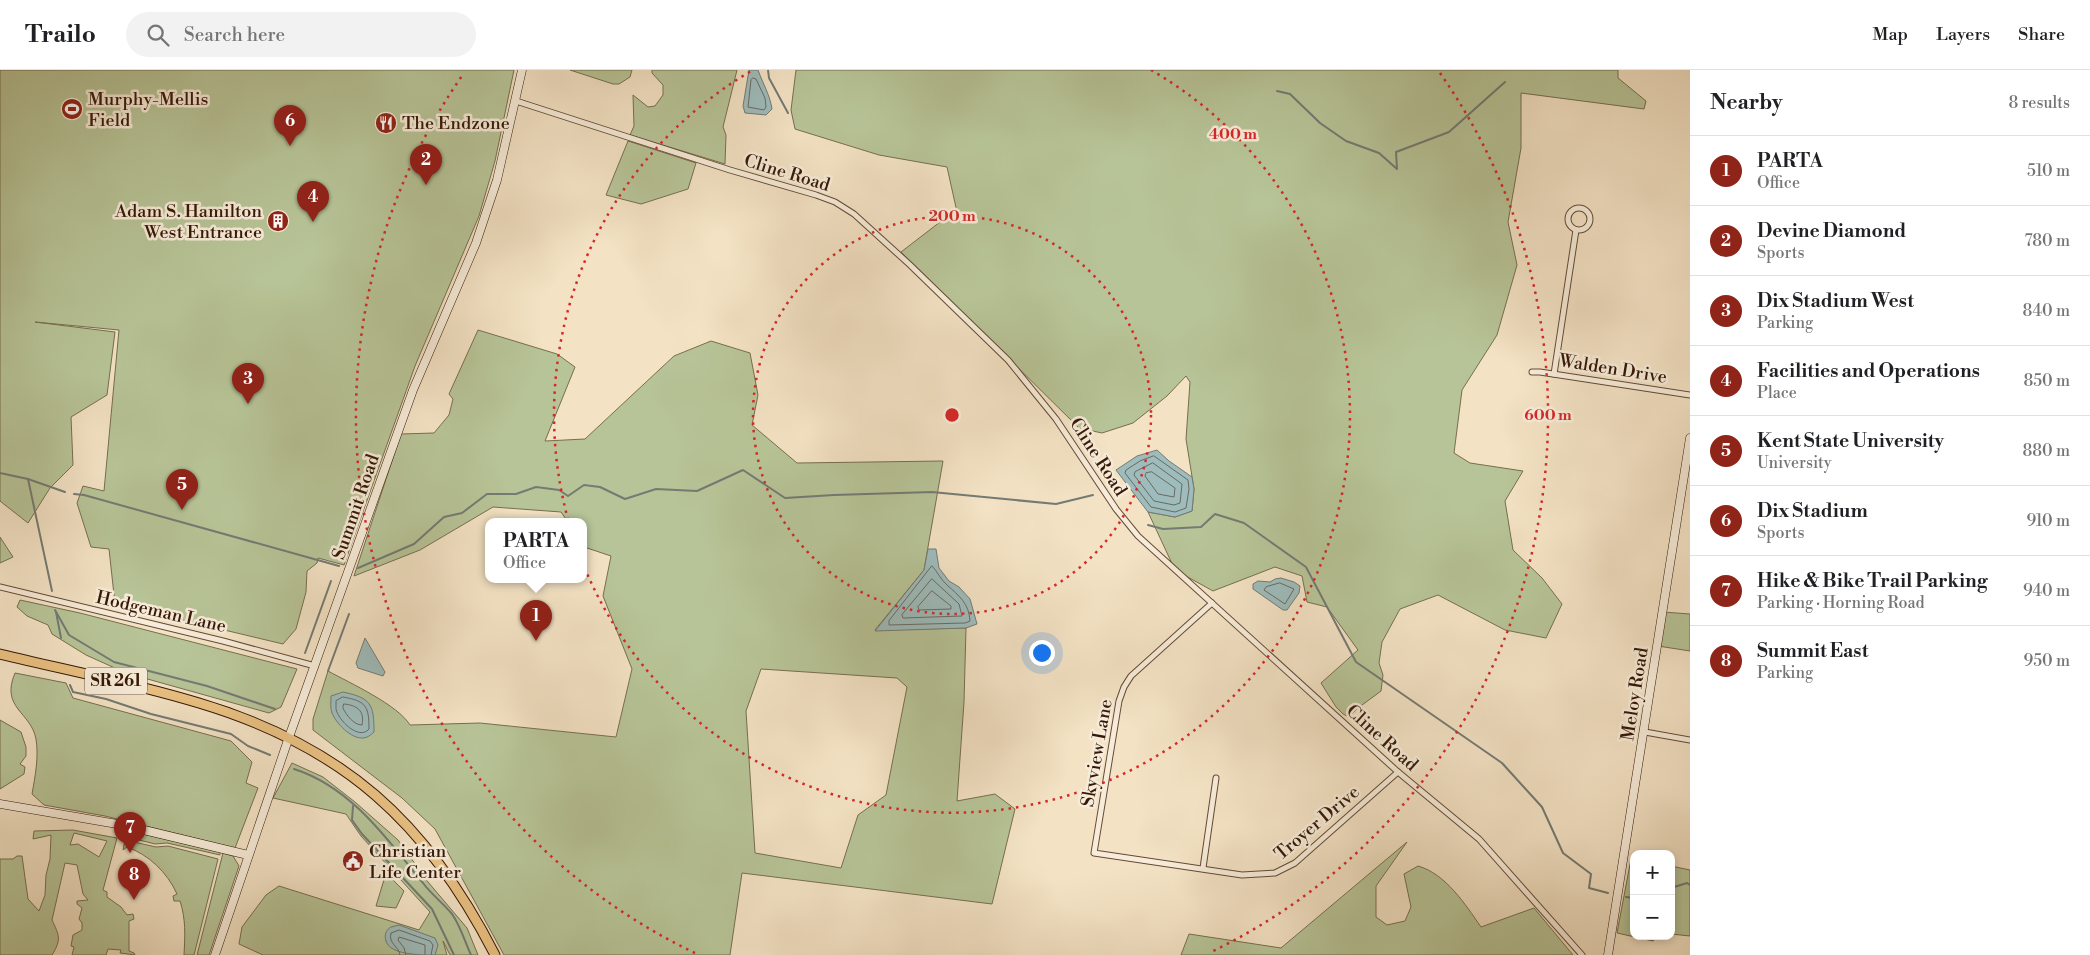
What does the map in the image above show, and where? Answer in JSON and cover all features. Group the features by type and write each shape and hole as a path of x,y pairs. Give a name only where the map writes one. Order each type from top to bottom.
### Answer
{"main road":[{"name":"SR 261","path":"0,654 200,703 262,725 327,759 364,785 414,832 443,867 465,899 495,955"}],"street":[{"name":"Summit Road","path":"215,955 288,737 413,390 476,243 497,180 522,70"},
{"name":"Cline Road","path":"516,101 730,170 816,195 835,202 854,214 909,264 1008,360 1056,419 1116,509 1134,532 1398,772 1479,839 1582,955"},
{"path":"1583,208 1589,214 1589,224 1584,229 1576,230 1568,224 1568,214 1573,209 1583,208"},
{"path":"1554,374 1576,230"},
{"name":"Walden Drive","path":"1532,372 1690,395"},
{"name":"Meloy Road","path":"1608,955 1645,732 1690,438"},
{"name":"Hodgeman Lane","path":"0,587 224,641 315,666"},
{"name":"Skyview Lane","path":"1126,857 1098,855 1094,853 1093,849 1121,694 1127,681 1136,671 1212,603"},
{"path":"1645,732 1690,740"},
{"name":"Troyer Drive","path":"1126,857 1257,876 1275,873 1289,868 1398,772"},
{"path":"1202,868 1216,778"},
{"path":"0,804 123,825 248,855"}],"green space":[{"path":"0,70 514,70 495,161 479,216 415,366 344,565 318,558 317,563 307,571 306,592 296,629 283,644 115,604 109,549 91,547 77,503 83,486 104,491 119,330 35,322 115,332 107,395 71,417 73,465 50,488 28,523 0,501"},
{"path":"570,70 632,70 630,77 619,84 613,84"},
{"path":"652,70 737,70 723,127 726,135 725,164 630,135 634,126 633,95 648,107 655,106 663,95 663,85 652,73"},
{"path":"796,70 1618,70 1618,78 1646,101 1644,109 1521,93 1521,148 1508,222 1517,265 1497,335 1462,390 1454,453 1470,463 1523,471 1505,501 1513,550 1542,578 1562,604 1546,638 1505,630 1438,595 1400,609 1382,642 1379,663 1383,675 1381,691 1349,717 1343,714 1336,707 1321,683 1358,650 1327,607 1307,602 1302,576 1275,567 1213,591 1175,570 1148,512 1175,517 1192,511 1194,489 1186,439 1190,382 1186,376 1167,396 1133,423 1102,433 1079,428 901,252 940,222 957,212 947,167 879,155 795,129 791,110"},
{"path":"628,141 696,163 688,189 641,204 606,195"},
{"path":"478,330 557,354 575,367 545,441 585,439 674,356 711,341 750,353 758,395 752,425 797,463 943,461 924,570 875,630 966,628 964,702 957,801 995,794 1015,809 992,904 742,873 730,955 504,955 435,829 402,798 313,730 313,719 328,671 385,702 404,717 410,725 480,723 616,737 632,669 603,596 611,556 587,548 587,518 565,518 561,512 493,507 420,550 354,576 401,434 434,433 449,415 453,399 449,394","holes":["761,669 897,678 907,687 886,795 858,815 841,868 755,853 746,711"]},
{"path":"0,537 13,557 0,563"},
{"path":"20,600 80,613 297,669 281,707 269,713 126,673 86,655 52,634 48,625 27,616 17,607"},
{"path":"1663,612 1690,614 1690,651 1658,646"},
{"path":"15,673 66,683 73,698 231,741 252,762 246,783 258,788 235,848 105,816 44,805 32,794 37,746 33,730 18,709 11,694 11,685"},
{"path":"0,720 21,732 26,747 26,756 20,764 25,767 24,774 0,789"},
{"path":"292,763 323,777 398,840 428,882 467,928 478,955 450,955 443,941 447,955 263,955 239,944 242,927 266,895 279,886 419,930 430,912 361,836 346,814 273,798"},
{"path":"73,830 117,838 103,890 107,892 107,897 121,907 127,915 133,914 134,919 129,921 129,951 135,955 120,953 121,950 108,949 106,955 72,955 74,947 71,946 73,935 82,930 82,923 79,919 82,908 77,904 77,901 88,900 83,894 77,865 65,863 52,920 58,941 52,955 0,955 0,859 13,859 17,856 22,856 28,899 39,911 45,895 51,835 33,839 34,831","holes":["74,833 107,841 99,857 78,844 70,845"]},
{"path":"135,832 220,852 220,855 167,843 155,844 127,837"},
{"path":"125,840 156,847 168,846 218,859 194,955 184,955 185,934 183,914 180,901 174,901 173,896 177,894 173,886 163,872 150,860 127,847 123,850"},
{"path":"1407,842 1376,886 1376,917 1387,925 1405,921 1411,907 1404,874 1418,866 1428,870 1446,883 1481,927 1534,908 1573,955 1181,955 1189,934 1281,948"},
{"path":"223,853 233,856 239,866 209,955 197,955"},
{"path":"1630,864 1630,936 1617,933"},
{"path":"1675,867 1690,870 1690,936 1675,934"},
{"path":"386,873 404,891 396,908 376,906"}],"water":[{"path":"749,70 758,70 768,94 772,109 766,115 745,113 743,106"},
{"path":"1157,450 1192,477 1194,489 1192,511 1175,517 1148,512 1116,470 1137,456"},
{"path":"928,549 936,549 939,568 949,581 959,587 970,599 977,624 966,628 875,631 924,570"},
{"path":"1281,578 1300,586 1299,593 1287,610 1283,610 1253,589 1253,584 1258,581 1270,582"},
{"path":"365,638 385,672 383,676 358,668 356,663"},
{"path":"343,692 360,697 372,709 374,732 369,736 358,738 354,736 344,730 334,717 331,709 331,696"},
{"path":"399,925 435,938 438,945 435,955 399,952 389,946 385,935 391,927"}],"waterway":[{"path":"768,70 769,78 788,113"},
{"path":"1277,91 1290,94 1320,123 1346,141 1379,153 1397,169 1396,152 1449,132 1505,82"},
{"path":"358,568 414,544 444,517 462,513 487,494 516,494 536,487 559,490 568,496 584,485 600,487 625,499 656,489 697,491 743,470 785,498 932,492 1056,504 1093,495"},
{"path":"0,473 28,479 52,591"},
{"path":"28,479 65,492"},
{"path":"74,494 84,495 339,566"},
{"path":"1148,525 1163,529 1201,527 1215,514 1244,523 1306,567 1356,662 1502,763 1542,807 1563,853 1591,874 1589,888 1608,893"},
{"path":"305,653 331,581"},
{"path":"55,610 69,635 114,662 207,686 275,709"},
{"path":"56,612 61,638"},
{"path":"328,671 349,614"},
{"path":"70,685 73,692 106,699 151,714 231,734 248,746 270,755"},
{"path":"294,769 314,777 333,788 366,816 396,849 426,887 452,914 471,955"},
{"path":"353,806 352,820 362,834 432,909 454,955"},
{"path":"1675,887 1687,883 1690,885"},
{"path":"1626,897 1630,898"}],"place":[{"name":"Murphy-Mellis Field","path":"72,109"},
{"name":"The Endzone","path":"386,123"},
{"name":"Dix Stadium","path":"290,146"},
{"name":"Devine Diamond","path":"426,185"},
{"name":"Adam S. Hamilton West Entrance","path":"278,221"},
{"name":"Facilities and Operations","path":"313,222"},
{"name":"Dix Stadium West","path":"248,404"},
{"name":"Kent State University","path":"182,510"},
{"name":"PARTA","path":"536,641"},
{"name":"Hike & Bike Trail Parking","path":"130,853"},
{"name":"Christian Life Center","path":"353,861"},
{"name":"Summit East","path":"134,900"}]}
